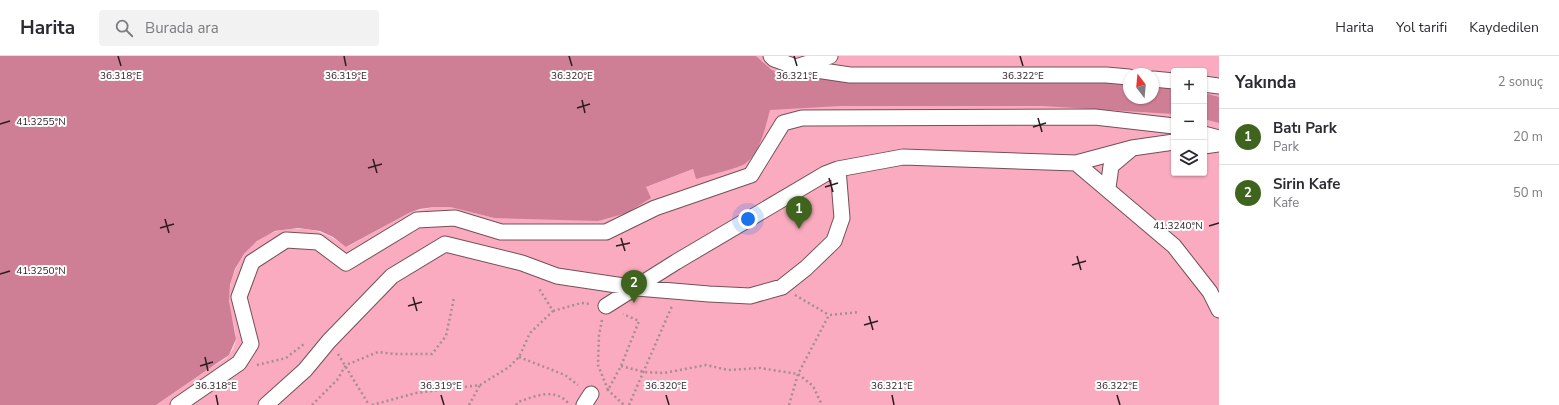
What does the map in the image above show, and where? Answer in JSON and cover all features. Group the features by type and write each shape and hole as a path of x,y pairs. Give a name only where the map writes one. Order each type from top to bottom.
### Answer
{"street":[{"path":"772,56 774,59 796,67 850,75 1106,75 1123,76"},
{"path":"796,67 830,56"},
{"path":"1159,80 1171,81"},
{"path":"1207,84 1219,86"},
{"path":"178,405 239,363 251,344 239,297 252,262 286,240 318,242 346,263 417,220 455,218 501,232 606,232 655,208 751,175 783,123 802,118 1095,117 1171,126"},
{"path":"1207,135 1219,138"},
{"path":"606,306 696,250 825,174 838,169 903,158 1076,163 1132,148 1171,142"},
{"path":"1207,146 1219,144"},
{"path":"1108,188 1111,166 1132,148"},
{"path":"1076,163 1108,188 1174,246 1210,292 1219,310"},
{"path":"266,405 305,370 329,341 392,276 445,244 522,263 557,276 637,288 750,296 782,287 806,268 834,241 842,218 838,169"}],"path":[{"path":"522,263 553,311"},
{"path":"782,287 829,316 859,312"},
{"path":"630,405 679,291"},
{"path":"312,405 337,380 346,365 378,352 395,354 432,354 446,336 454,298"},
{"path":"329,341 371,405 416,393 459,386 480,385 509,367 519,357 530,333 553,311 582,303 606,306 639,321 620,366 600,403 588,400 565,375 519,357"},
{"path":"606,306 599,335 598,365 608,390 624,405"},
{"path":"789,405 798,374 829,316"},
{"path":"239,363 252,366 286,358 310,339"},
{"path":"620,366 644,372 664,373 706,365 728,370 760,368 798,374 813,386 820,402"},
{"path":"469,405 480,385"},
{"path":"516,405 518,402 542,394 552,393 564,398 570,405"}],"shaded area":[{"path":"0,56 756,56 772,70 787,77 954,83 1104,81 1123,83 1123,104 1159,104 1159,87 1171,89 1171,114 1042,106 840,106 770,110 759,146 751,158 743,165 696,179 693,169 646,187 651,198 627,213 598,221 494,218 450,207 434,207 420,209 409,213 346,247 333,237 320,231 298,228 275,231 257,241 244,254 235,269 230,285 229,301 236,339 229,355 156,405 0,405"},
{"path":"756,56 1219,56 1219,405 156,405 229,355 233,348 236,335 229,300 233,277 237,266 251,247 260,239 271,233 282,230 308,229 331,237 347,247 409,213 434,207 450,207 494,218 646,187 693,169 696,178 772,70"},
{"path":"1207,94 1219,97 1219,123 1207,120"}],"place":[{"name":"Batı Park","path":"799,229"},
{"name":"Sirin Kafe","path":"634,303"}]}
